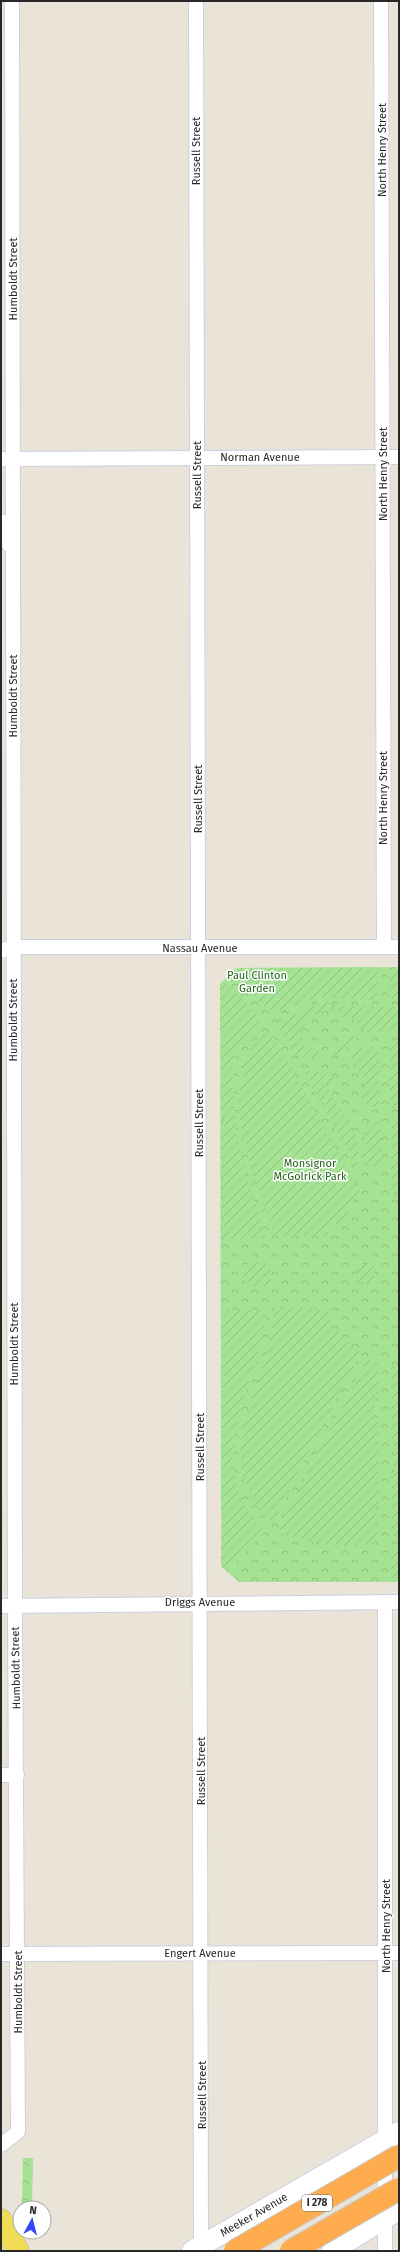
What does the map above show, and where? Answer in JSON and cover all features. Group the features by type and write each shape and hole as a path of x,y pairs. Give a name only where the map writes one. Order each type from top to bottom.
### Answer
{"highway":[{"name":"I 278","path":"235,2251 399,2156"},
{"name":"I 278","path":"291,2251 399,2189"}],"main road":[{"name":"Meeker Avenue","path":"197,2248 392,2135"},
{"path":"332,2251 392,2215"},
{"path":"1,2220 18,2251"}],"street":[{"name":"Humboldt Street","path":"1,2145 18,2132 17,1775 8,1605 7,949 13,557 7,459 12,1"},
{"name":"Russell Street","path":"196,1 202,1953 197,2248"},
{"name":"North Henry Street","path":"381,1 384,947"},
{"name":"Norman Avenue","path":"7,459 399,457"},
{"name":"Humboldt Street","path":"1,521 13,557"},
{"name":"Nassau Avenue","path":"7,949 399,947"},
{"name":"Driggs Avenue","path":"8,1605 200,1602 399,1602"},
{"name":"North Henry Street","path":"385,1602 392,1953 392,2215 385,2251"},
{"path":"1,1775 17,1775"},
{"name":"Engert Avenue","path":"1,1954 392,1953"}],"green space":[{"name":"Paul Clinton Garden","path":"375,967 378,971 377,995 374,1000 329,997 309,1000 275,1012 267,1009 232,975 236,968"},
{"path":"390,967 399,967 399,999 394,1000 389,996"},
{"name":"Monsignor McGolrick Park","path":"399,967 399,1582 239,1582 221,1566 223,1516 221,1516 220,984 236,968 329,968 329,970 339,968"},
{"path":"225,982 261,1018 236,1050 231,1066 234,1067 234,1112 241,1154 267,1239 221,1239 221,1228 224,1227 224,1220 221,1220 221,1131 224,1131 224,1118 221,1118 221,1084 223,1084 223,1077 221,1077 221,1039 223,1039 223,1031 220,1031 220,984"},
{"path":"328,1002 329,1005 381,1007 399,1006 399,1031 370,1032 358,1028 360,1026 349,1016 347,1018 339,1014 339,1010 327,1010 316,1014 308,1021 303,1028 302,1036 304,1044 311,1050 323,1053 323,1059 297,1056 289,1047 292,1046 287,1038 285,1039 278,1026 279,1020 311,1009 311,1006"},
{"path":"264,1032 271,1032 360,1192 354,1196 352,1207 338,1225 331,1224 328,1227 328,1233 331,1236 275,1236 255,1180 240,1120 240,1083 243,1083 245,1072 241,1072 243,1066 253,1046"},
{"path":"348,1035 358,1037 341,1053 329,1058 330,1051 341,1046"},
{"path":"398,1040 399,1109 397,1110 390,1107 390,1043"},
{"path":"367,1045 374,1047 379,1053 379,1106 374,1108 363,1102 358,1095 363,1087 363,1078 358,1070 349,1066 354,1051"},
{"path":"306,1070 324,1072 336,1079 326,1085 355,1135 358,1146 358,1168 355,1168 350,1158 352,1157 344,1141 341,1142 322,1102 319,1103 308,1077 303,1074"},
{"path":"395,1118 399,1118 399,1196 395,1198 391,1193 391,1122"},
{"path":"379,1119 381,1124 382,1167 365,1167 365,1126 368,1120"},
{"path":"254,1261 270,1263 271,1282 269,1286 250,1286 243,1279 244,1267"},
{"path":"356,1264 374,1264 374,1283 356,1283"},
{"path":"275,1307 328,1309 330,1317 329,1326 340,1333 342,1339 361,1352 274,1520 271,1522 267,1521 252,1499 244,1478 240,1458 246,1418 268,1347"},
{"path":"222,1310 267,1310 258,1355 236,1427 234,1449 234,1470 239,1491 249,1512 265,1532 229,1569 225,1570 221,1566 222,1436 224,1436 224,1429 222,1429 222,1386 224,1386 225,1376 222,1376"},
{"path":"368,1357 378,1362 378,1394 375,1394 375,1417 378,1417 379,1506 376,1506 378,1539 359,1546 330,1545 315,1543 280,1532 279,1527"},
{"path":"391,1365 399,1366 399,1538 394,1536 392,1530 391,1476 394,1475 394,1445 391,1445"},
{"path":"396,1548 399,1548 399,1582 391,1582 391,1554"},
{"path":"23,2158 33,2158 32,2200 22,2200"}]}
